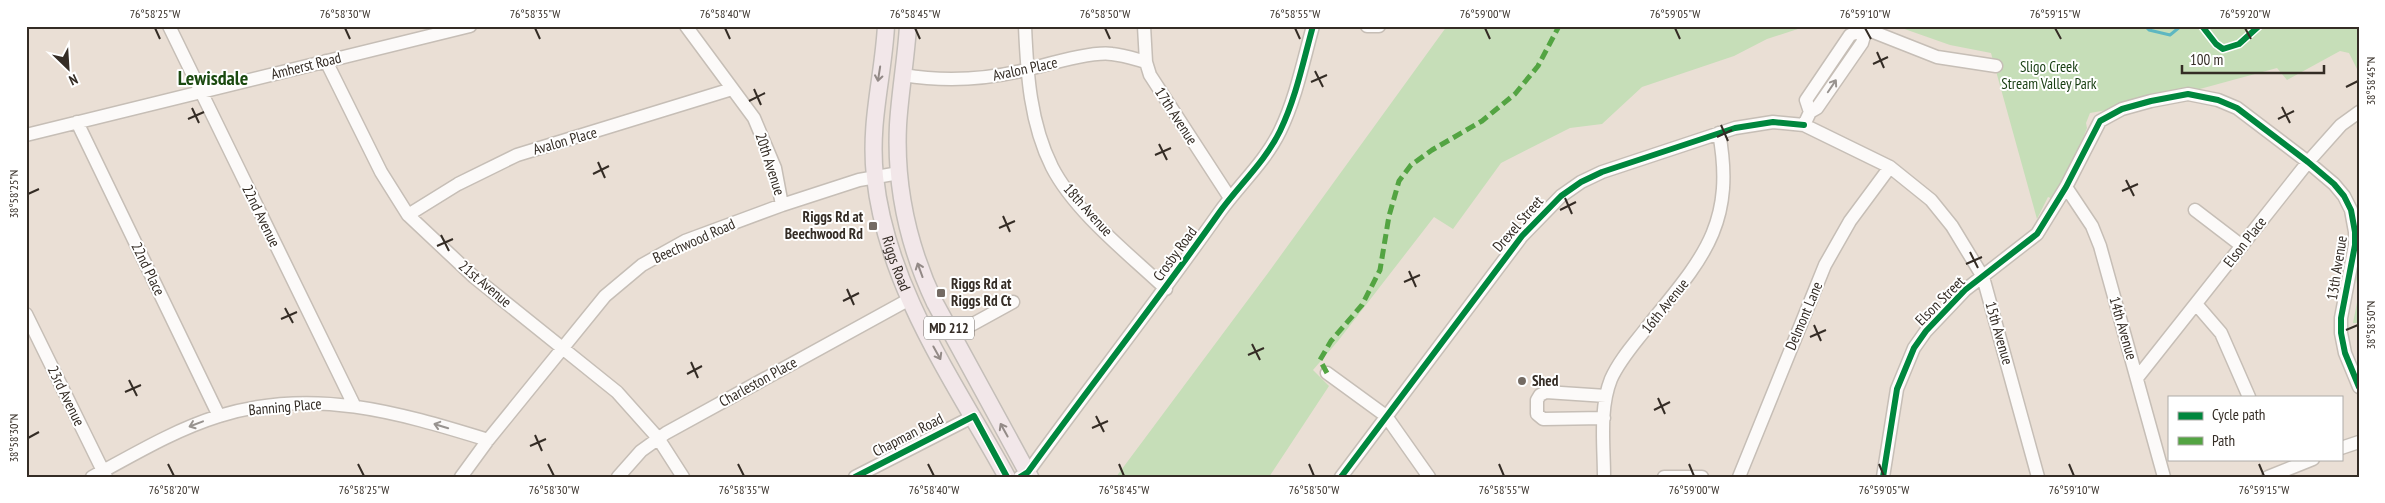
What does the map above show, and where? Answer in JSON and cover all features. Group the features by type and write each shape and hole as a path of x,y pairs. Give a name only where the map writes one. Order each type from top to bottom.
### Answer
{"main road":[{"name":"Riggs Road","path":"886,26 874,116 875,177 888,244 908,300 1007,477"},
{"name":"Riggs Road","path":"908,26 898,127 899,173 904,213 915,255 932,296 1026,475"}],"street":[{"name":"22nd Avenue","path":"169,26 354,405"},
{"name":"Amherst Road","path":"26,135 470,26"},
{"name":"20th Avenue","path":"686,26 759,129 775,168 782,205"},
{"name":"18th Avenue","path":"1025,26 1027,69 1035,120 1045,150 1058,178 1080,207 1166,289"},
{"name":"17th Avenue","path":"1144,26 1146,62 1150,74 1230,198"},
{"name":"Crosby Road","path":"1026,475 1166,289 1230,198 1261,162 1280,132 1292,102 1313,26"},
{"path":"1367,26 1379,26"},
{"path":"1804,125 1810,112 1817,108 1862,43 1866,29 1937,57 1996,66"},
{"name":"Avalon Place","path":"904,75 944,80 962,80 990,77 1044,64 1111,53 1146,62"},
{"name":"21st Avenue","path":"326,61 381,172 408,215 474,277 617,392 658,438 683,477"},
{"name":"Avalon Place","path":"408,215 458,184 517,155 732,89"},
{"name":"13th Avenue","path":"2100,121 2122,109 2152,101 2188,94 2204,96 2237,108 2334,184 2344,196 2356,232 2341,318 2341,333 2345,353 2359,387"},
{"name":"Elson Place","path":"2137,378 2308,162 2341,125 2359,112"},
{"name":"Elson Street","path":"1883,477 1893,407 1902,375 1914,348 1926,330 1950,304 2037,234 2066,186 2100,121"},
{"name":"22nd Place","path":"77,122 219,416"},
{"name":"Drexel Street","path":"1341,477 1522,236 1561,196 1591,177 1718,133 1762,122 1804,125"},
{"name":"15th Avenue","path":"1804,125 1890,167 1912,183 1941,211 1983,277 2038,477"},
{"name":"16th Avenue","path":"1604,477 1606,396 1616,368 1688,277 1712,238 1723,198 1724,160 1718,133"},
{"name":"Delmont Lane","path":"1739,477 1825,265 1850,221 1890,167"},
{"name":"Beechwood Road","path":"461,477 488,440 605,296 629,275 657,256 685,242 782,205 875,177 899,173"},
{"name":"14th Avenue","path":"2066,186 2092,226 2100,246 2164,477"},
{"path":"2195,210 2242,246"},
{"name":"Charleston Place","path":"618,477 641,451 658,438 908,300"},
{"path":"953,335 1013,302"},
{"path":"2196,304 2221,333 2249,396"},
{"name":"23rd Avenue","path":"26,314 100,475"},
{"path":"1328,373 1386,416 1429,477"},
{"path":"1604,418 1543,419 1537,414 1536,407 1540,395 1546,392 1606,396"},
{"name":"Banning Place","path":"100,475 161,440 219,416 259,407 298,403 354,405 413,417 488,440"},
{"name":"Chapman Road","path":"855,477 868,473 974,416"},
{"path":"2342,448 2359,442"},
{"path":"2275,460 2280,472"},
{"path":"2268,477 2310,460"},
{"path":"1664,477 1702,477"}],"green space":[{"path":"1447,26 1807,26 1767,39 1734,56 1642,87 1602,124 1570,128 1501,163 1453,229 1434,217 1338,341 1313,370 1329,386 1269,477 1116,477 1268,273"},
{"name":"Sligo Creek Stream Valley Park","path":"1896,26 2359,26 2359,73 2349,53 2340,51 2287,80 2277,68 2152,102 2090,113 2086,123 2087,128 2058,201 2048,197 2037,219 1991,53 1950,45"},
{"path":"2359,256 2359,292 2356,279"},
{"path":"2359,292 2359,323 2353,323"}],"waterway":[{"path":"2145,26 2149,30 2170,35 2181,26"}],"marked path":[{"path":"1327,373 1320,360 1331,341 1362,305 1380,270 1389,216 1399,181 1411,165 1432,150 1482,121 1515,94 1538,66 1559,26"}],"cycle path":[{"path":"1020,477 1028,472 1219,213 1267,153 1280,131 1290,106 1313,26"},
{"path":"2202,26 2216,44 2223,49 2239,44 2259,26"},
{"path":"1883,477 1897,389 1914,348 1926,331 1965,290 2037,234 2066,187 2100,121 2122,109 2188,94 2218,100 2237,108 2308,162 2334,184 2344,196 2351,210 2355,245 2341,318 2341,333 2345,353 2359,387"},
{"path":"1341,477 1522,236 1561,196 1581,182 1602,172 1735,128 1773,122 1804,125"},
{"path":"855,477 974,416 1007,477"}],"place":[{"name":"Riggs Rd at Beechwood Rd","path":"873,226"},
{"name":"Riggs Rd at Riggs Rd Ct","path":"941,293"},
{"name":"Shed","path":"1522,381"}],"district":[{"name":"Lewisdale","path":"213,78"}]}
